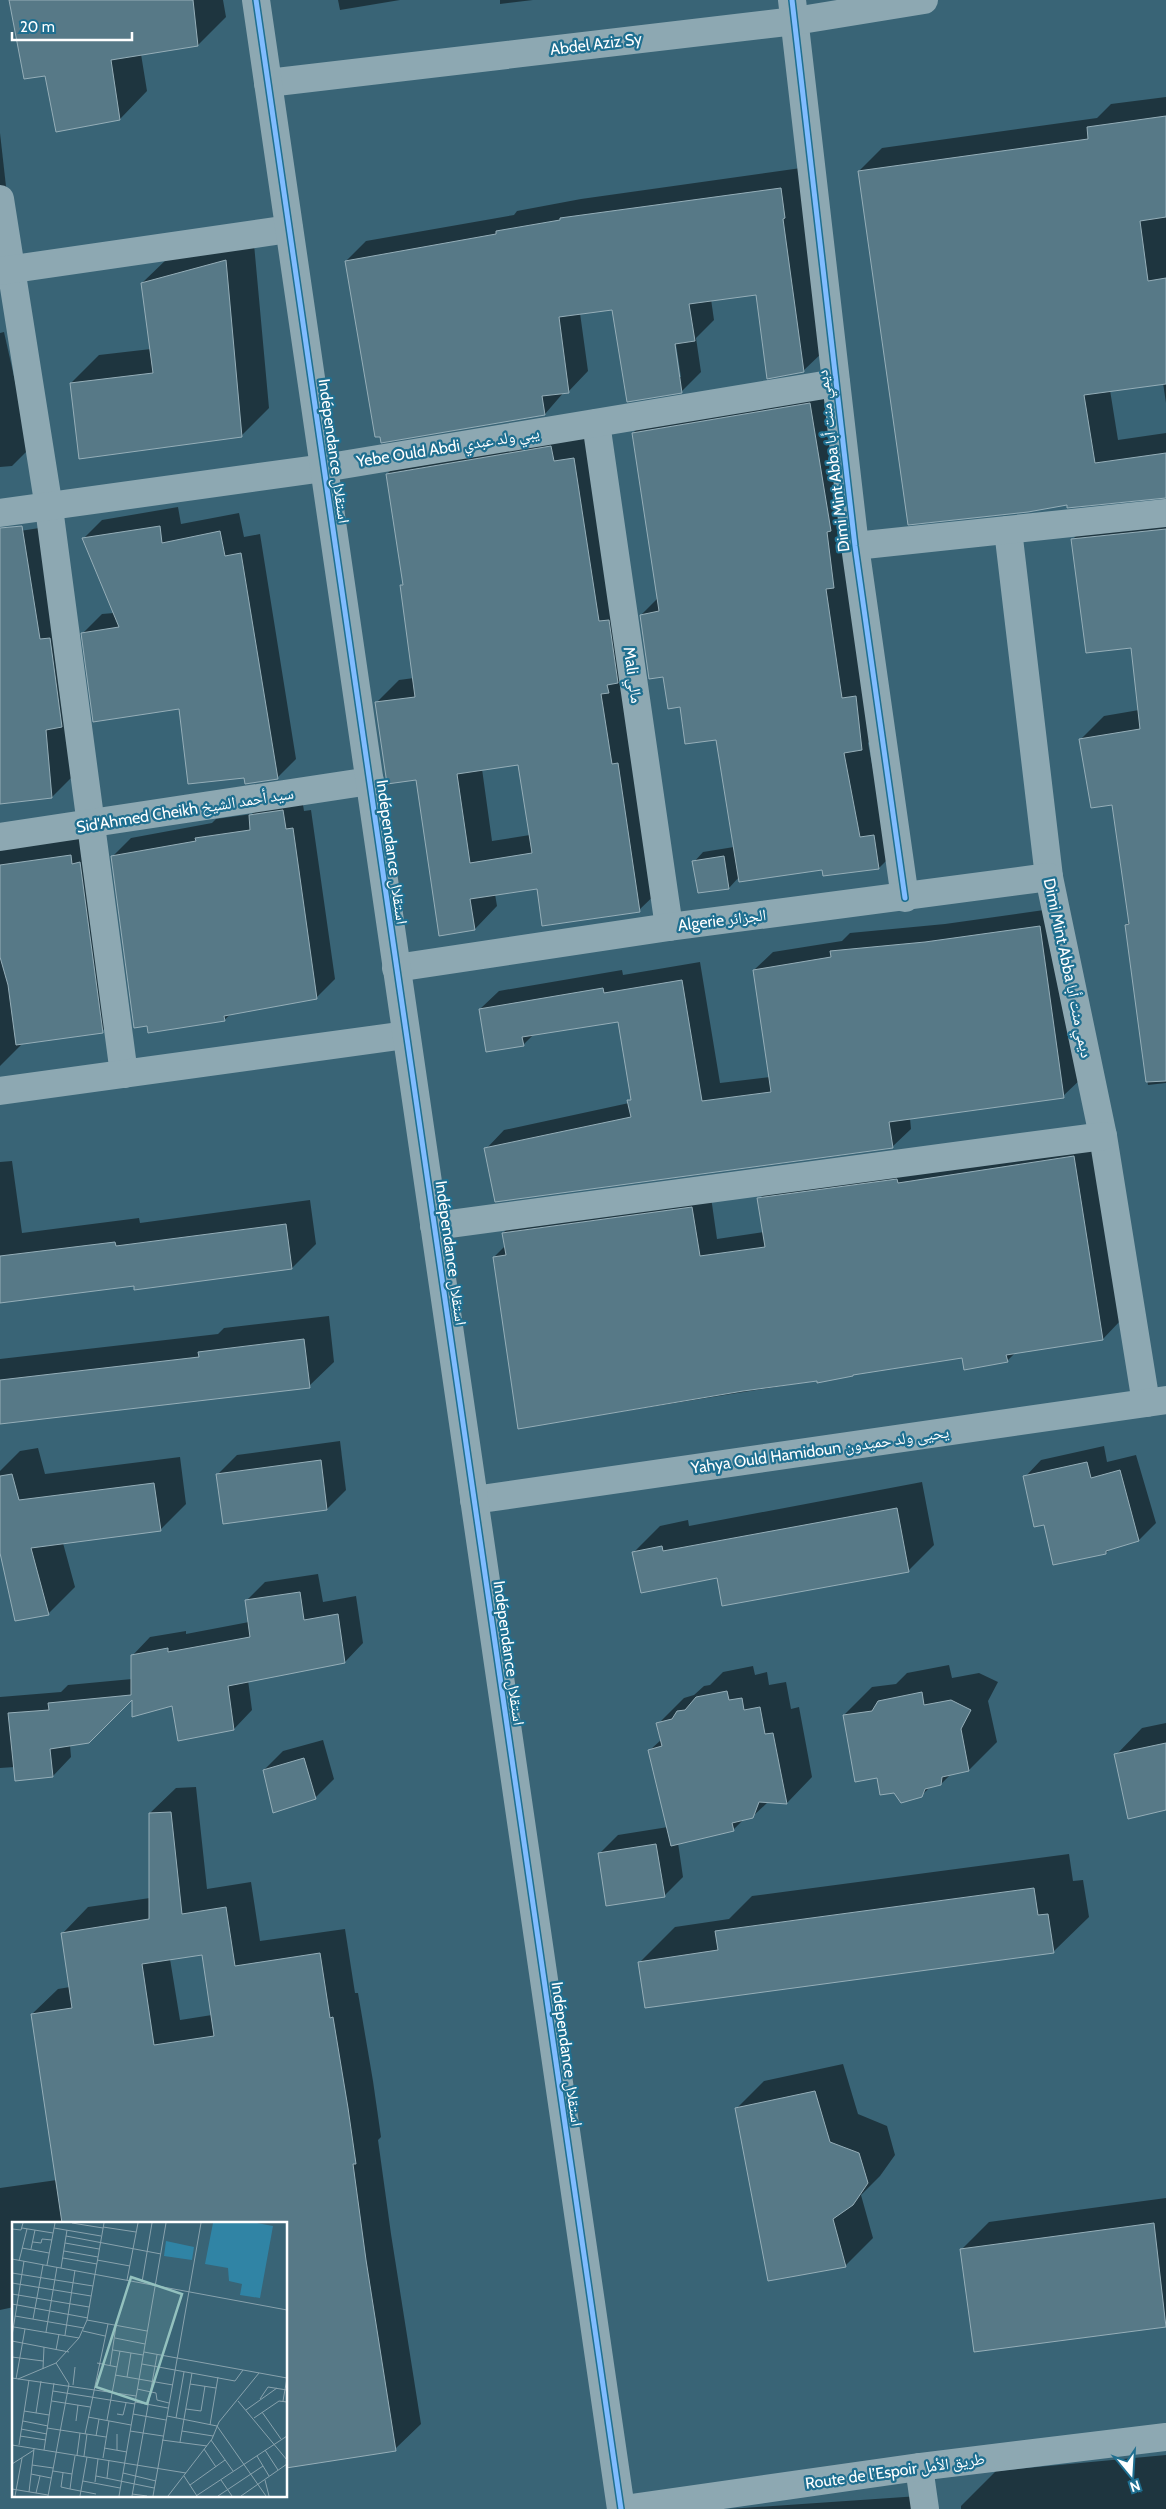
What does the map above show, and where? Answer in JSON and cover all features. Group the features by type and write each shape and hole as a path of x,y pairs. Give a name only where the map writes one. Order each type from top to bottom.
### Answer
{"street":[{"name":"Indépendance استقلال","path":"256,0 622,2509"},
{"name":"Abdel Aziz Sy","path":"268,83 793,10 924,0"},
{"name":"Dimi Mint Abba ديمي منت أبا","path":"793,10 855,546 905,898"},
{"path":"0,199 6,270 49,508 124,1074"},
{"path":"6,270 289,229"},
{"name":"Yebe Ould Abdi يبي ولد عبدي","path":"0,514 324,468 836,383"},
{"name":"Mali مالي","path":"596,423 669,927"},
{"path":"855,546 1166,513"},
{"name":"Dimi Mint Abba ديمي منت أبا","path":"1008,530 1049,877 1156,1402"},
{"name":"Sid'Ahmed Cheikh سيد أحمد الشيخ","path":"0,836 91,825 370,781"},
{"name":"Algerie الجزائر","path":"396,968 669,927 905,898 1049,877"},
{"path":"0,1091 406,1035"},
{"path":"434,1226 1103,1136"},
{"name":"Yahya Ould Hamidoun يحيى ولد حميدون","path":"474,1500 1156,1402"},
{"name":"Route de l’Espoir طريق الأمل","path":"622,2509 919,2468 1166,2437"},
{"path":"919,2468 925,2509"}],"building":[{"path":"9,0 193,0 198,46 111,60 120,120 56,132 45,76 24,79"},
{"path":"1166,116 1166,217 1140,221 1148,281 1166,278 1166,384 1084,395 1095,463 1166,453 1166,498 1067,508 1067,505 1028,512 908,525 858,171 1088,139 1087,127"},
{"path":"781,188 785,218 783,219 804,372 767,379 756,295 689,304 695,341 675,344 682,393 627,402 612,310 559,317 569,393 542,396 545,415 381,443 380,437 375,437 345,261 496,234 496,231 560,220 560,218"},
{"path":"226,260 242,437 79,459 70,383 153,373 141,283"},
{"path":"810,403 831,531 827,532 834,588 826,589 842,698 856,696 862,750 844,753 860,837 874,835 879,869 823,876 822,870 739,882 716,740 685,744 680,707 668,709 663,677 649,679 640,615 659,611 632,433"},
{"path":"551,446 554,461 574,458 599,621 609,620 618,683 607,685 609,693 601,694 612,764 618,763 640,912 542,926 537,889 470,899 475,930 439,936 416,780 387,784 375,702 415,697 400,585 403,585 386,474","holes":["518,765 532,853 470,863 457,774"]},
{"path":"22,526 40,639 50,638 62,727 46,730 52,798 0,804 0,528"},
{"path":"160,526 162,543 220,531 225,556 241,553 278,779 245,784 244,778 188,784 179,709 93,722 81,633 119,627 82,538"},
{"path":"1166,529 1166,1081 1146,1082 1125,925 1129,924 1112,805 1091,808 1079,739 1140,729 1131,648 1086,653 1071,539"},
{"path":"283,810 286,829 293,828 317,999 224,1016 225,1021 148,1033 147,1026 134,1028 111,856 196,841 195,838 250,830 249,815"},
{"path":"71,855 72,864 80,862 103,1033 16,1045 8,985 0,957 0,865"},
{"path":"724,856 729,889 698,893 692,861"},
{"path":"1040,926 1064,1098 889,1122 893,1148 495,1202 484,1148 631,1117 627,1100 631,1100 618,1022 522,1037 524,1046 486,1052 479,1009 603,988 604,993 682,980 702,1101 771,1092 753,970 831,957 830,951 925,942"},
{"path":"1074,1156 1103,1340 1006,1355 1008,1362 964,1370 962,1358 853,1375 817,1383 817,1381 743,1391 518,1429 493,1257 506,1255 502,1233 692,1207 700,1256 765,1247 757,1198 897,1179 898,1183"},
{"path":"286,1224 292,1269 134,1290 134,1286 0,1303 0,1256 115,1242 116,1246"},
{"path":"304,1339 310,1388 0,1424 0,1380 199,1357 198,1352"},
{"path":"321,1460 327,1510 223,1524 216,1474"},
{"path":"1087,1462 1091,1478 1120,1470 1139,1541 1106,1551 1106,1554 1053,1565 1044,1525 1034,1527 1023,1476"},
{"path":"12,1474 19,1500 154,1483 161,1531 31,1548 49,1615 15,1621 0,1553 0,1476"},
{"path":"897,1508 909,1572 722,1606 717,1578 641,1593 632,1552 662,1546 663,1551"},
{"path":"300,1592 304,1620 338,1614 345,1663 228,1686 234,1730 178,1741 172,1706 132,1717 132,1700 89,1743 50,1749 53,1777 15,1781 8,1713 49,1710 48,1703 131,1695 131,1655 168,1648 168,1652 250,1637 245,1600"},
{"path":"727,1691 729,1700 742,1698 744,1710 760,1707 765,1734 773,1733 787,1804 759,1802 753,1818 732,1823 734,1831 671,1846 648,1750 662,1746 656,1723 672,1719 677,1711 685,1710 696,1697"},
{"path":"922,1692 924,1705 951,1700 971,1710 961,1729 969,1771 942,1777 941,1785 925,1789 922,1797 901,1803 894,1793 880,1795 877,1778 855,1782 843,1715 872,1711 878,1701"},
{"path":"1166,1743 1166,1810 1128,1819 1114,1754"},
{"path":"304,1758 316,1799 273,1813 263,1770"},
{"path":"171,1812 182,1914 226,1907 235,1966 320,1953 330,2018 333,2017 348,2108 356,2164 353,2164 366,2260 396,2451 288,2468 288,2222 62,2222 31,2014 72,2008 61,1933 149,1919 149,1813","holes":["202,1955 214,2036 154,2045 142,1964"]},
{"path":"656,1844 665,1897 606,1906 598,1853"},
{"path":"1034,1888 1038,1915 1048,1914 1054,1953 645,2008 638,1962 718,1950 715,1931"},
{"path":"815,2091 830,2142 859,2153 868,2183 853,2205 833,2219 846,2267 768,2281 735,2108"},
{"path":"1154,2223 1166,2327 974,2352 960,2249"}],"cycle path":[{"path":"256,0 621,2509"},
{"path":"792,0 855,546 905,898"}]}
